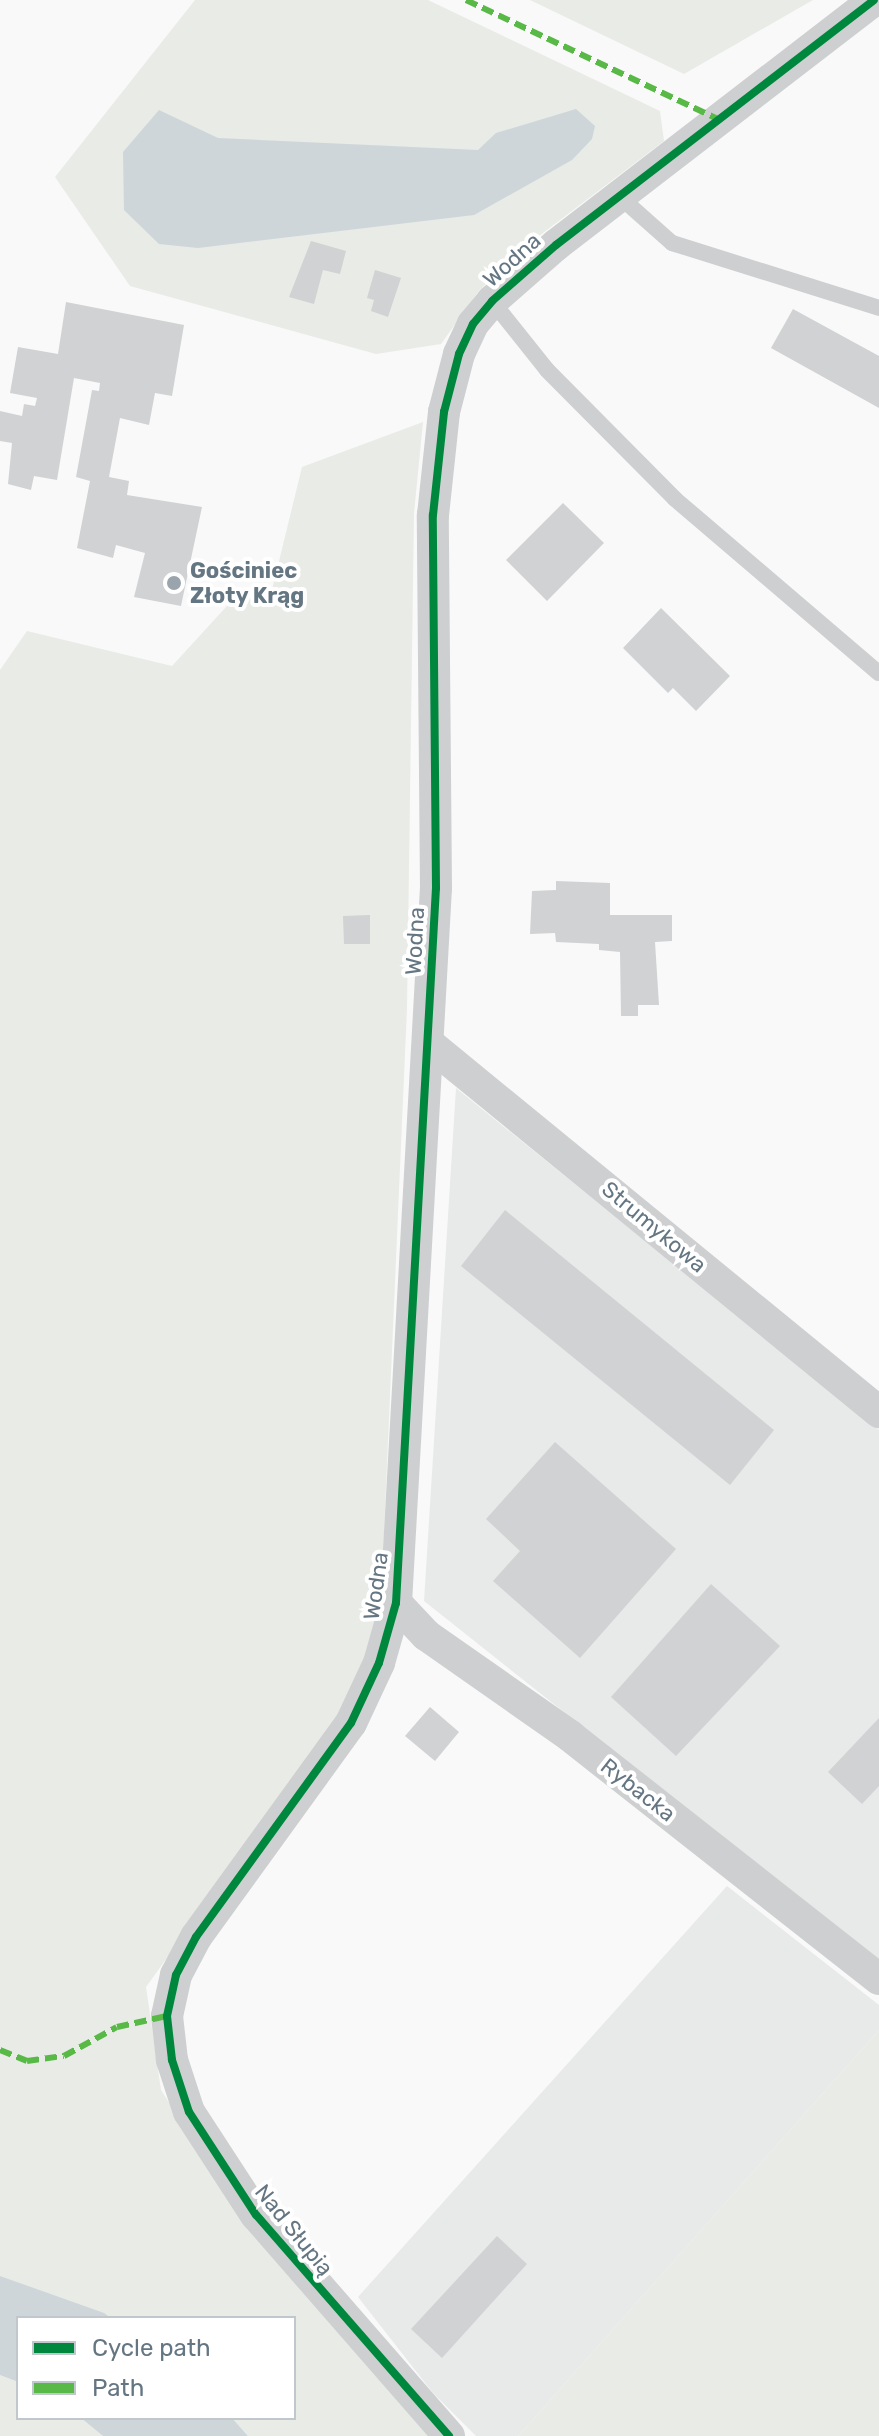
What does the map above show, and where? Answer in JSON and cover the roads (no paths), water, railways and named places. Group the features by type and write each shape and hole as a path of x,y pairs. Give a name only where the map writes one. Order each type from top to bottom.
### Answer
{"street":[{"name":"Wodna","path":"167,2016 176,1975 196,1937 351,1723 379,1663 396,1603 436,888 433,515 444,412 459,354 473,324 492,301 619,196 874,0"},
{"name":"Strumykowa","path":"428,1043 879,1412"},
{"name":"Rybacka","path":"396,1603 426,1635 570,1736 879,1979"},
{"name":"Nad Słupią","path":"167,2016 172,2060 189,2112 256,2215 449,2436"}],"lane":[{"path":"619,196 672,243 879,308"},
{"path":"492,301 547,370 675,499 879,673"}],"place":[{"name":"Gościniec Złoty Krąg","path":"174,583"}]}
